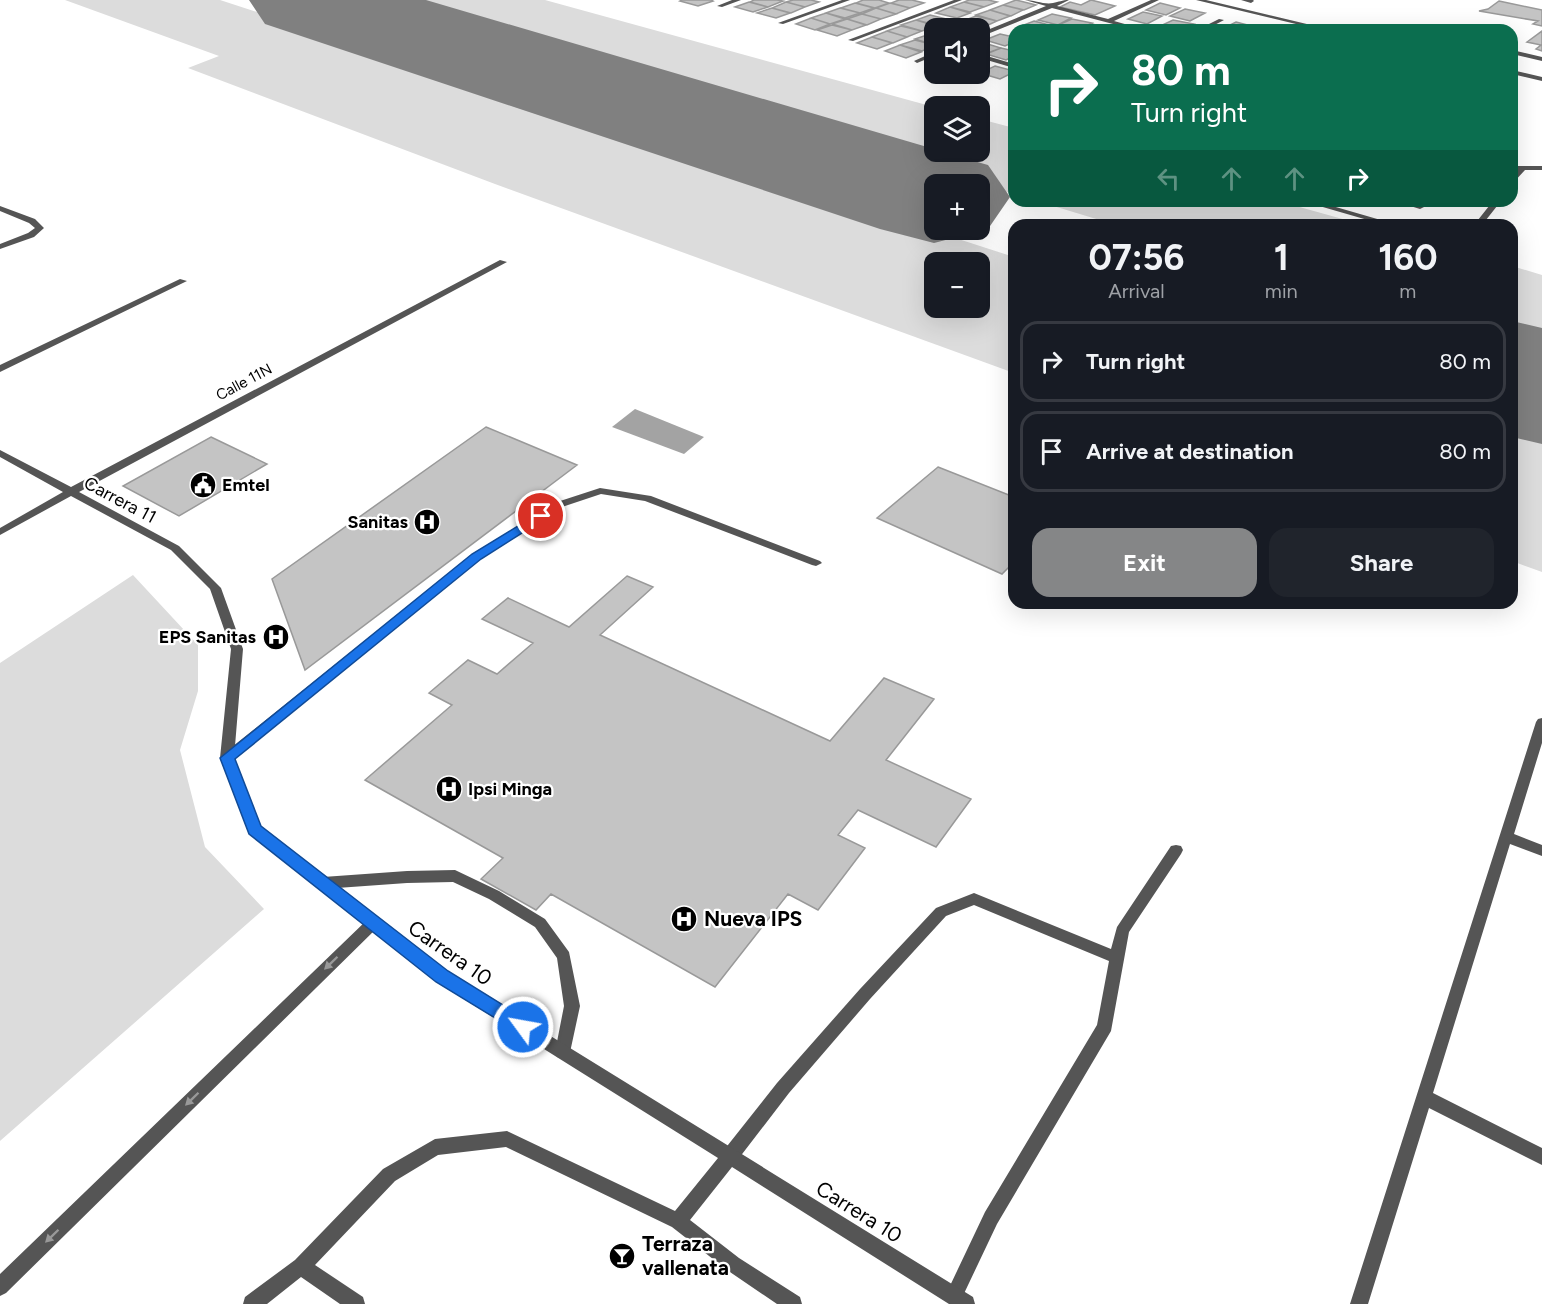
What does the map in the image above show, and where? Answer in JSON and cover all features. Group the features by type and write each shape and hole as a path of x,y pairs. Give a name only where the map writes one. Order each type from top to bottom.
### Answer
{"street":[{"path":"720,6 738,0"},
{"path":"781,23 847,0"},
{"path":"851,40 959,0"},
{"path":"1028,0 1120,24"},
{"path":"990,31 1066,0"},
{"path":"1109,21 1156,0"},
{"path":"1200,0 1304,24"},
{"path":"1244,0 1252,1"},
{"path":"1244,10 1252,1"},
{"path":"1213,24 1221,20"},
{"path":"1002,26 1008,28"},
{"path":"1518,53 1542,59"},
{"path":"917,61 924,58"},
{"path":"990,59 1008,64"},
{"path":"1518,73 1542,79"},
{"path":"1518,169 1542,168"},
{"path":"1518,175 1522,170"},
{"path":"1328,207 1372,219"},
{"path":"1483,219 1492,207"},
{"path":"0,208 32,221 40,228 31,235 0,248"},
{"name":"Calle 11N","path":"0,532 70,492 503,262"},
{"path":"0,369 183,281"},
{"name":"Carrera 11","path":"0,453 175,548 215,588"},
{"path":"227,758 476,556 558,505 600,491 647,498 816,563"},
{"name":"Carrera 10","path":"215,588 237,649 227,758 254,830 442,976 960,1300"},
{"path":"1359,1304 1542,722"},
{"path":"1506,837 1542,852"},
{"path":"960,1300 991,1218 1106,1026 1122,931 1176,850"},
{"path":"323,883 455,876 494,895 540,923 564,956 572,1005 563,1052"},
{"path":"678,1221 783,1088 941,912 974,899 1118,957"},
{"path":"0,1287 373,923"},
{"path":"1424,1097 1542,1157"},
{"path":"252,1304 301,1266 389,1174 435,1147 507,1139 678,1221 733,1264 793,1304"},
{"path":"301,1266 356,1304"}],"shaded area":[{"path":"65,0 220,0 924,228 924,240 961,240 1008,255 1008,371 495,184 188,68 219,56"},
{"path":"369,0 545,0 924,104 924,162 990,162 990,122 1008,126 1008,192 990,187 990,174 948,174"},
{"path":"1057,207 1300,207 1342,219 1096,219"},
{"path":"1518,268 1542,275 1542,353 1518,346"},
{"path":"635,409 704,437 684,454 612,427"},
{"path":"1518,421 1542,428 1542,572 1518,563"},
{"path":"133,575 198,645 198,691 180,750 205,847 264,909 0,1141 0,663"}],"building":[{"path":"754,0 783,1 768,7 750,2"},
{"path":"793,0 819,2 805,7 786,2"},
{"path":"863,0 879,0 889,3 875,8 856,3"},
{"path":"899,0 924,3 910,8 891,3"},
{"path":"969,0 997,2 984,7 964,2"},
{"path":"1016,0 1036,5 1024,10 1003,5"},
{"path":"1091,0 1115,6 1095,15 1060,7 1070,2 1081,5"},
{"path":"680,1 713,1 698,6"},
{"path":"1499,1 1542,10 1542,26 1533,24 1538,21 1479,11 1488,9"},
{"path":"749,2 768,7 753,12 735,7"},
{"path":"786,2 805,7 791,13 772,8"},
{"path":"964,2 984,7 970,12 950,7"},
{"path":"855,3 874,8 860,13 841,8"},
{"path":"890,3 910,8 896,14 876,8"},
{"path":"1160,3 1180,8 1166,15 1146,10"},
{"path":"1003,5 1023,10 1011,16 990,10"},
{"path":"950,7 970,13 957,18 936,13"},
{"path":"772,8 790,13 776,18 757,13"},
{"path":"840,8 860,13 845,18 826,13"},
{"path":"876,8 896,14 881,19 862,14"},
{"path":"1185,9 1205,13 1190,21 1170,16"},
{"path":"990,10 1010,16 997,21 976,15"},
{"path":"1143,12 1162,16 1147,24 1128,19"},
{"path":"826,13 845,19 830,24 811,18"},
{"path":"862,14 881,19 867,25 847,19"},
{"path":"1052,14 1071,18 1060,24 1038,20"},
{"path":"930,15 942,18 924,18 924,22 916,20"},
{"path":"811,18 830,24 815,30 796,24"},
{"path":"847,19 866,25 852,30 832,24"},
{"path":"1072,19 1092,23 1090,24 1060,24"},
{"path":"916,20 924,22 924,30 922,31 901,25"},
{"path":"1173,20 1194,24 1164,24"},
{"path":"1034,21 1045,24 1026,24"},
{"path":"832,25 852,30 837,36 817,30"},
{"path":"901,26 922,31 907,37 887,31"},
{"path":"887,31 907,37 893,43 872,37"},
{"path":"1542,31 1542,51 1536,49 1541,45 1527,42"},
{"path":"1000,34 1008,36 1008,45 1005,46 990,42 990,38"},
{"path":"924,36 924,42 915,39"},
{"path":"872,37 892,43 877,49 857,43"},
{"path":"915,40 924,42 924,50 922,51 900,45"},
{"path":"900,45 921,52 906,58 885,51"},
{"path":"990,45 1001,48 990,52"},
{"path":"1001,48 1008,50 1006,60 990,55 990,52"},
{"path":"995,66 1008,69 1008,75 1000,79 990,76 990,68"},
{"name":"Sanitas","path":"486,427 577,465 305,670 272,579"},
{"name":"Emtel","path":"211,437 267,464 179,516 123,486"},
{"path":"938,467 1008,495 1008,568 1002,574 877,518"},
{"name":"Nueva IPS","path":"627,576 653,587 600,635 830,741 884,678 934,699 886,760 971,799 936,847 858,810 838,835 865,848 818,910 788,894 715,987 551,894 536,910 481,879 503,858 365,780 452,705 429,693 468,660 497,674 533,643 482,619 508,598 569,627"}],"runway":[{"path":"305,0 924,194"},
{"path":"1518,379 1542,387"}],"place":[{"name":"Emtel","path":"203,485"},
{"name":"Sanitas","path":"427,522"},
{"name":"EPS Sanitas","path":"276,637"},
{"name":"Ipsi Minga","path":"449,789"},
{"name":"Nueva IPS","path":"684,919"},
{"name":"Terraza vallenata","path":"622,1256"}],"route":[{"path":"523,1027 442,976 254,830 227,758 476,556 541,516"}]}
